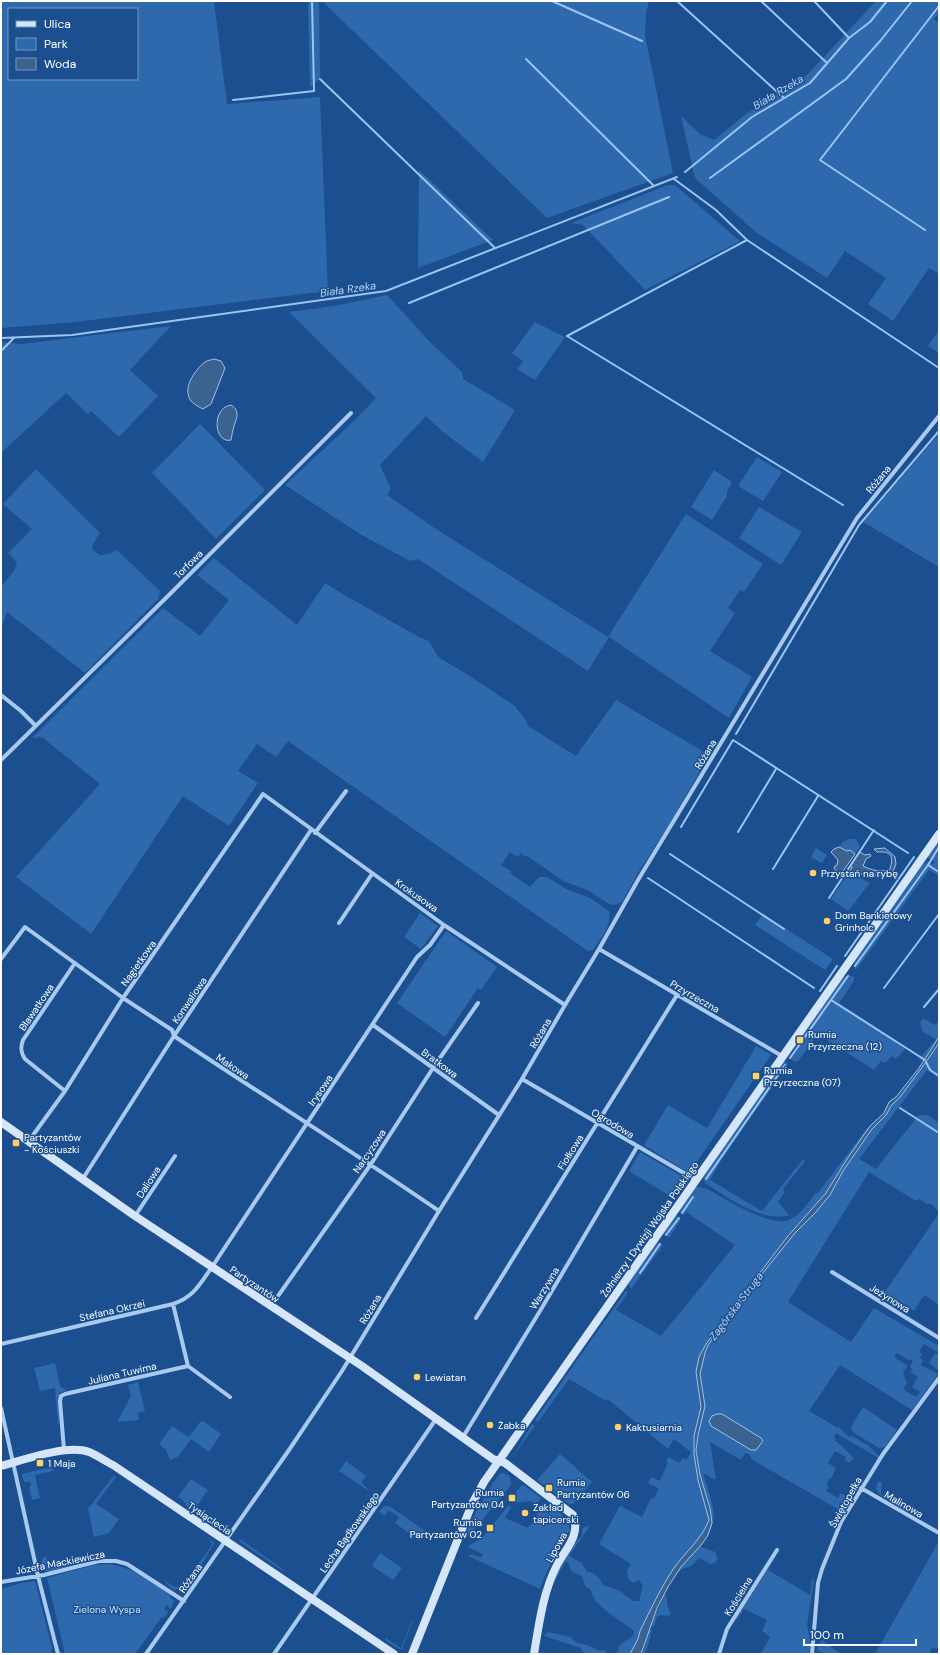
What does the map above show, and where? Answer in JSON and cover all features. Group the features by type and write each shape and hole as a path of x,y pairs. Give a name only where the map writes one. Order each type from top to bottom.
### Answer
{"street":[{"name":"Torfowa","path":"1,760 351,413"},
{"name":"Różana","path":"146,1654 289,1450 350,1358 439,1211 522,1080 564,1005 600,949 642,874 856,518 939,416"},
{"path":"1,695 21,711 35,725"},
{"name":"Konwaliowa","path":"82,1180 174,1036 313,832 346,791"},
{"name":"Krokusowa","path":"263,794 313,832 444,925 564,1005"},
{"name":"Nagietkowa","path":"28,1142 64,1091 122,998 263,794"},
{"name":"Żołnierzy I Dywizji Wojska Polskiego","path":"412,1654 472,1504 484,1482 939,834"},
{"path":"339,923 372,874"},
{"name":"Irysowa","path":"212,1267 418,957 430,945 444,925"},
{"name":"Makowa","path":"1,959 25,927 122,998 172,1030 174,1036 306,1124 371,1164 439,1211"},
{"name":"Przyrzeczna","path":"600,949 783,1057"},
{"name":"Bławatkowa","path":"64,1091 25,1059 20,1048 23,1040 75,963"},
{"name":"Fiołkowa","path":"476,1318 677,995"},
{"name":"Narcyzowa","path":"271,1306 371,1164 433,1068 478,1003"},
{"name":"Bratkowa","path":"373,1025 499,1115"},
{"name":"Ogrodowa","path":"522,1080 696,1180"},
{"name":"Partyzantów","path":"1,1122 82,1180 350,1358 493,1459 499,1461"},
{"name":"Warzywna","path":"463,1437 540,1311 637,1147"},
{"name":"Daliowa","path":"135,1216 175,1156"},
{"name":"Stefana Okrzei","path":"1,1344 182,1301 192,1295 212,1267"},
{"name":"Jeżynowa","path":"832,1272 939,1338"},
{"path":"173,1304 188,1366 230,1397"},
{"name":"Juliana Tuwima","path":"64,1450 60,1401 61,1396 188,1366"},
{"name":"Świętopełka","path":"812,1654 818,1583 841,1522 883,1454 939,1378"},
{"path":"1,1408 38,1576 58,1654"},
{"name":"Lecha Bądkowskiego","path":"274,1654 437,1418"},
{"name":"Tysiąclecia","path":"1,1466 64,1450 89,1452 113,1465 394,1654"},
{"name":"Lipowa","path":"499,1461 505,1463 560,1504 573,1515 576,1521 576,1528 572,1542 557,1564 546,1590 534,1654"},
{"name":"Malinowa","path":"861,1488 939,1533"},
{"name":"Kościelna","path":"718,1654 727,1629 777,1550"},
{"name":"Józefa Mackiewicza","path":"1,1582 38,1576 99,1561 116,1560 127,1564 184,1601"}],"green space":[{"path":"1,1 214,1 227,104 320,97 328,291 75,322 1,328"},
{"path":"308,1 319,1 320,79 310,87"},
{"path":"322,1 649,1 646,13 645,35 673,173 547,218"},
{"path":"876,1 939,1 939,13 934,19 939,23 939,274 929,268 893,321 868,304 886,278 845,251 827,278 757,233 695,178 681,116 700,134 714,140 746,114 807,75"},
{"path":"419,170 493,240 418,268"},
{"path":"668,185 675,185 740,241 645,290 583,225 571,223"},
{"path":"387,295 430,342 462,372 463,379 515,410 483,462 443,432 426,416 380,465 391,489 387,495 436,529 608,637 686,514 763,564 744,592 740,590 728,608 735,613 710,651 752,677 729,718 609,637 588,671 418,559 410,561 360,534 285,485 355,420 376,398 289,312 334,306"},
{"path":"535,322 565,337 535,380 517,369 523,361 512,353"},
{"path":"171,326 130,370 158,396 119,437 91,411 88,414 66,393 1,453 1,342 21,344"},
{"path":"939,330 939,353 928,346"},
{"path":"200,424 265,490 216,539 152,473"},
{"path":"939,434 939,567 863,522"},
{"path":"757,457 782,472 763,501 738,486"},
{"path":"36,469 100,533 92,546 93,550 100,555 109,554 117,550 160,591 158,599 85,673 7,612 1,629 1,587 14,571 17,562 8,553 32,529 3,504"},
{"path":"714,470 732,482 727,492 727,496 712,520 691,507"},
{"path":"759,507 802,532 781,565 739,538"},
{"path":"214,558 297,625 325,583 421,638 429,641 438,657 515,706 526,720 528,726 576,756 616,700 709,755 622,902 614,905 609,904 588,890 565,882 521,853 518,857 510,852 501,865 511,871 510,873 530,887 539,877 547,877 568,890 590,898 609,911 610,916 607,927 593,950 588,951 288,741 276,757 257,744 238,771 258,783 229,826 183,796 91,934 16,877 100,784 42,737 32,738 163,608 200,636 229,600 197,575"},
{"path":"849,839 856,839 860,846 855,854 850,850 847,851 839,847 843,842"},
{"path":"939,840 939,876 929,870 856,970 854,967 854,961 922,865 927,862 933,864 935,862 927,857"},
{"path":"816,848 827,855 822,863 811,857"},
{"path":"849,872 870,883 848,911 831,899"},
{"path":"420,913 438,926 421,949 404,937"},
{"path":"763,914 833,959 825,970 755,925"},
{"path":"446,931 497,967 481,990 478,988 445,1037 397,1003"},
{"path":"849,975 854,977 854,981 839,1003 897,1041 896,1043 905,1049 896,1059 892,1056 885,1063 881,1061 874,1070 818,1034 799,1060 795,1062 789,1058 802,1039 800,1037 843,977"},
{"path":"923,1018 935,1025 939,1021 939,1037 924,1062 919,1059 936,1039 923,1032 920,1023"},
{"path":"939,1043 939,1078 927,1070 859,1159 876,1169 917,1117 920,1115 929,1116 939,1125 939,1212 931,1204 927,1204 919,1199 916,1201 869,1172 788,1302 851,1342 874,1308 939,1346 939,1353 924,1344 919,1352 922,1354 920,1358 923,1360 921,1365 937,1373 939,1371 939,1373 912,1410 840,1365 809,1411 838,1428 839,1427 849,1437 852,1436 869,1446 879,1456 875,1461 877,1457 836,1433 834,1437 836,1438 835,1440 854,1458 849,1463 844,1460 846,1457 835,1451 828,1463 836,1468 831,1479 830,1478 826,1484 829,1486 826,1491 838,1498 841,1493 849,1498 841,1511 751,1459 750,1455 745,1453 741,1460 710,1442 716,1480 703,1473 712,1502 713,1520 707,1537 699,1546 715,1552 718,1559 715,1563 710,1564 700,1558 690,1567 682,1569 674,1577 658,1603 638,1654 616,1654 618,1652 619,1645 633,1636 634,1631 609,1613 597,1602 591,1590 585,1586 582,1576 572,1572 566,1561 554,1582 552,1582 566,1556 579,1538 581,1538 583,1528 589,1525 589,1527 569,1556 582,1563 587,1572 597,1576 603,1585 620,1591 633,1601 639,1601 643,1586 639,1580 633,1583 628,1579 627,1571 631,1564 599,1544 620,1506 642,1517 651,1498 653,1499 659,1489 648,1483 651,1477 660,1481 668,1462 666,1461 668,1457 680,1463 682,1458 686,1460 691,1452 674,1439 668,1449 608,1399 606,1401 569,1379 538,1422 535,1420 626,1291 628,1293 616,1310 661,1336 735,1245 686,1212 684,1215 679,1212 695,1187 713,1192 756,1215 775,1221 789,1220 800,1212 815,1194 818,1193 867,1128 868,1129 826,1193 787,1236 706,1344 699,1357 696,1372 701,1407 694,1436 694,1454 697,1473 709,1515 707,1526 710,1528 710,1508 700,1475 696,1450 704,1397 700,1374 708,1345 761,1274 795,1233 816,1212 830,1195 843,1171 872,1129 886,1115 891,1106 923,1066","holes":["897,1353 908,1360 913,1360 910,1367 913,1369 910,1372 918,1377 912,1387 920,1392 916,1397 903,1389 907,1383 903,1373 908,1366 894,1357","722,1414 761,1438 763,1442 751,1450 711,1426 709,1421 712,1416"]},
{"path":"756,1046 771,1055 689,1173 644,1145 668,1105 707,1128"},
{"path":"785,1061 788,1064 720,1162 710,1180 762,1211 803,1159 805,1161 783,1189 784,1193 778,1202 789,1215 779,1216 756,1212 745,1207 705,1183 703,1177"},
{"path":"640,1152 685,1178 670,1196 629,1171"},
{"path":"676,1215 681,1219 669,1238 663,1233"},
{"path":"938,1215 939,1305 924,1295 914,1311 884,1293"},
{"path":"658,1241 663,1245 660,1249 661,1250 631,1289 628,1283"},
{"path":"935,1353 939,1355 939,1371 929,1363"},
{"path":"55,1363 60,1386 66,1390 74,1388 59,1393 59,1425 55,1388 40,1391 34,1368"},
{"path":"138,1382 145,1411 138,1413 139,1420 117,1422 131,1396 128,1385"},
{"path":"863,1407 897,1430 885,1447 879,1448 853,1432 851,1427"},
{"path":"203,1421 221,1434 209,1452 191,1439 178,1457 170,1460 166,1450 159,1444 172,1426 189,1437 200,1422"},
{"path":"532,1424 535,1426 511,1459 513,1456"},
{"path":"560,1454 592,1482 573,1504 569,1504 537,1480"},
{"path":"346,1461 366,1476 362,1481 369,1491 339,1471"},
{"path":"52,1467 53,1471 35,1475 40,1498 32,1500 29,1487 31,1485 30,1482 24,1482 22,1474"},
{"path":"501,1473 504,1473 510,1477 511,1485 469,1536 465,1538 480,1504 492,1484"},
{"path":"114,1475 116,1477 96,1504 119,1519 109,1533 94,1537 88,1509"},
{"path":"191,1479 208,1490 195,1511 185,1505 186,1503 178,1497"},
{"path":"878,1481 882,1483 881,1494 904,1507 903,1509 880,1495 876,1489"},
{"path":"522,1485 541,1498 536,1505 530,1501 513,1503 512,1505 516,1494 515,1493"},
{"path":"544,1501 548,1504 544,1511 547,1513 551,1506 566,1519 570,1530 546,1573 540,1589 468,1556 472,1554 481,1558 483,1554 467,1547 482,1538 509,1505 511,1507 505,1518 528,1528 529,1525 532,1524"},
{"path":"384,1506 389,1506 427,1532 420,1541 395,1523 399,1517 388,1510 385,1516 379,1512"},
{"path":"201,1533 211,1539 214,1544 199,1569 194,1565 197,1566 212,1545 211,1540"},
{"path":"239,1536 240,1539 284,1570 283,1571 240,1542"},
{"path":"939,1541 939,1649 932,1648 929,1654 875,1654"},
{"path":"380,1553 402,1568 393,1580 372,1566"},
{"path":"46,1556 48,1563 54,1566 91,1557 91,1560 48,1572 41,1566 42,1559"},
{"name":"Zielona Wyspa","path":"108,1564 133,1571 157,1585 171,1596 170,1597 174,1601 171,1609 166,1605 164,1609 168,1612 165,1617 161,1618 135,1654 65,1654 47,1578 94,1565"},
{"path":"771,1564 768,1570 810,1595 812,1579 814,1579 807,1625 811,1644 809,1654 761,1654 770,1637 762,1631 767,1620 744,1609 737,1620 736,1619"},
{"path":"162,1578 174,1587 180,1586 183,1582 187,1585 184,1589 176,1589 174,1591"},
{"path":"35,1581 52,1648 51,1652 53,1654 1,1654 1,1589"},
{"path":"665,1594 667,1605 671,1614 669,1616 660,1615 657,1617 654,1626 650,1626"},
{"path":"412,1621 402,1649 399,1649 385,1640 386,1638 401,1648"},
{"path":"649,1628 652,1631 647,1649 645,1651 646,1654 641,1654 644,1650"},
{"path":"548,1632 570,1637 577,1643 605,1651 608,1654 587,1654 582,1651 581,1648 544,1636"},
{"path":"822,1640 841,1654 825,1654 817,1650 819,1643"}],"water":[{"path":"214,359 221,361 225,368 211,404 203,409 191,401 188,392 189,382 205,362"},
{"path":"231,405 236,410 237,416 231,440 225,440 221,437 218,431 218,418 220,412"},
{"path":"839,847 847,851 850,850 855,854 841,874 837,874 834,867 837,865 838,860 831,852"},
{"path":"885,848 895,857 896,864 892,874 871,875 850,871 852,867 850,866 860,852 865,855 870,854 871,856 866,859 863,866 869,869 883,871 890,869 892,860 890,855 886,852 877,852 874,849"},
{"name":"Zagórska Struga","path":"939,1037 939,1043 926,1062 900,1097 891,1106 886,1115 872,1129 843,1171 830,1195 816,1212 795,1233 708,1345 700,1374 705,1406 696,1450 700,1475 710,1508 712,1523 708,1535 702,1544 681,1567 668,1587 657,1608 641,1654 630,1654 656,1598 674,1568 698,1539 709,1520 698,1480 694,1454 694,1436 701,1407 696,1372 699,1357 706,1344 787,1237 826,1193 870,1126 884,1113 889,1102 896,1097 919,1068"},
{"path":"722,1414 761,1438 763,1441 756,1450 751,1450 711,1426 709,1421 712,1416"}],"waterway":[{"path":"233,100 314,91 312,1"},
{"path":"552,1 642,41"},
{"path":"677,1 784,98"},
{"path":"761,1 827,63"},
{"path":"814,1 849,38"},
{"name":"Biała Rzeka","path":"685,172 752,117 810,83 849,38 870,22 887,1"},
{"path":"710,178 846,79 881,40 912,1"},
{"path":"925,230 820,160 939,6"},
{"path":"526,59 654,186"},
{"path":"320,79 495,248"},
{"name":"Biała Rzeka","path":"1,338 72,335 386,291 677,177"},
{"path":"674,179 716,210 747,240 939,368"},
{"path":"409,303 669,197"},
{"path":"747,240 567,336 843,505"},
{"path":"1,351 14,338"},
{"path":"736,734 859,525 939,431"},
{"path":"681,827 733,740 908,853"},
{"path":"738,832 776,769"},
{"path":"773,869 818,796"},
{"path":"829,898 874,830"},
{"path":"928,865 939,847"},
{"path":"670,854 784,929"},
{"path":"845,956 914,857"},
{"path":"855,966 928,865 939,872"},
{"path":"648,878 814,988"},
{"path":"884,988 939,914"},
{"path":"820,991 837,966"},
{"path":"790,1058 848,976"},
{"path":"924,1007 939,989"},
{"path":"831,1000 925,1060"},
{"path":"926,1062 930,1070 939,1076"},
{"path":"706,1179 785,1065"},
{"path":"900,1108 939,1133"},
{"path":"682,1213 693,1197"},
{"path":"666,1235 679,1218"},
{"path":"640,1273 660,1244"}],"place":[{"name":"Przystań na rybę","path":"813,873"},
{"name":"Dom Bankietowy Grinholc","path":"827,921"},
{"name":"Rumia Przyrzeczna (12)","path":"800,1040"},
{"name":"Rumia Przyrzeczna (07)","path":"756,1076"},
{"name":"Partyzantów - Kościuszki","path":"16,1143"},
{"name":"Lewiatan","path":"417,1377"},
{"name":"Żabka","path":"490,1425"},
{"name":"Kaktusiarnia","path":"618,1427"},
{"name":"1 Maja","path":"40,1463"},
{"name":"Rumia Partyzantów 06","path":"549,1488"},
{"name":"Rumia Partyzantów 04","path":"512,1498"},
{"name":"Zakład tapicerski","path":"525,1513"},
{"name":"Rumia Partyzantów 02","path":"490,1528"}]}
